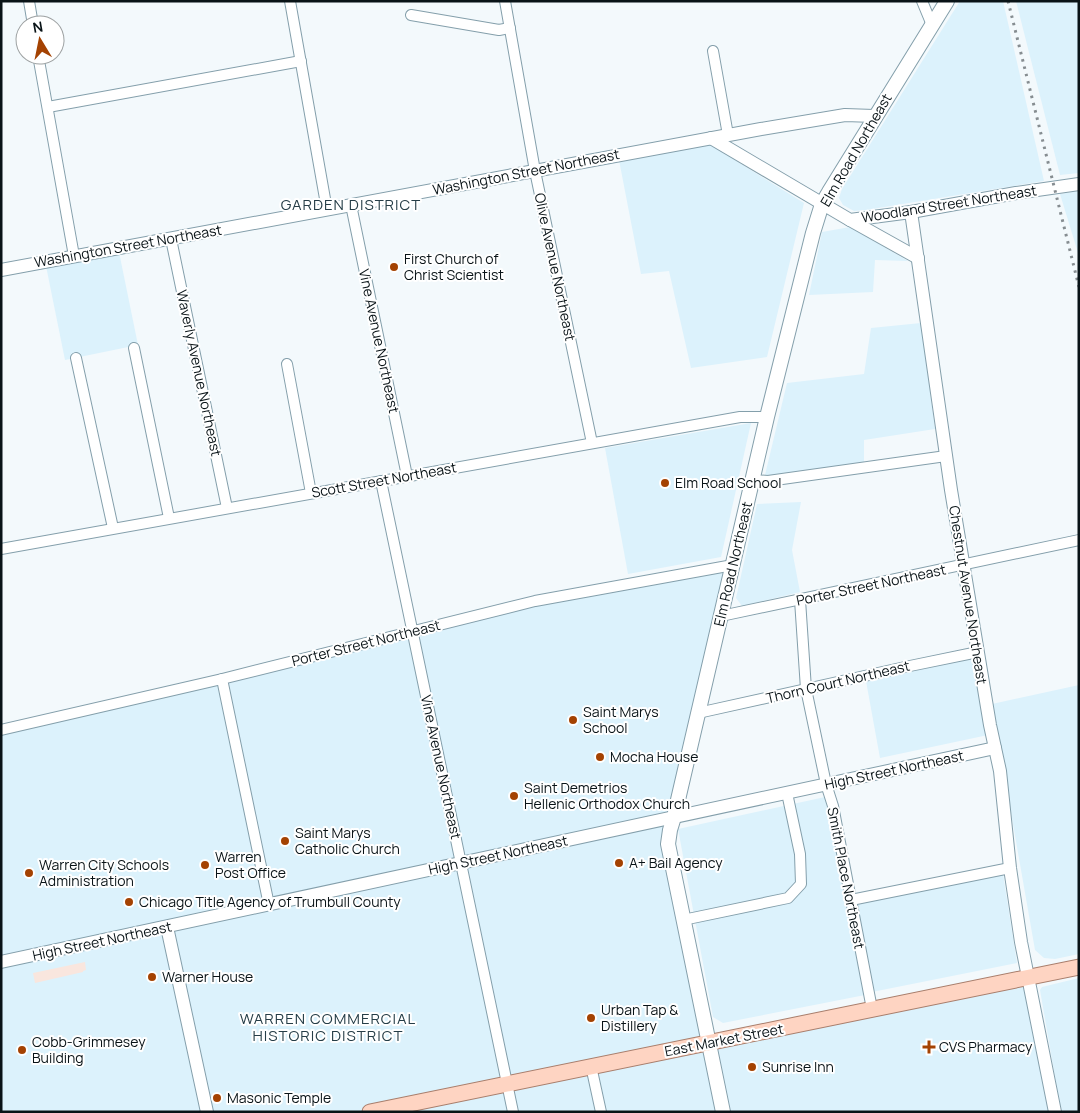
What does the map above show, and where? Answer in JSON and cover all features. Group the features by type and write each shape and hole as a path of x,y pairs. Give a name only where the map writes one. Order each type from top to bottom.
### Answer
{"main road":[{"name":"Elm Road Northeast","path":"723,1112 668,844 670,830 767,417 822,204 874,116 947,1"},
{"name":"East Market Street","path":"370,1112 1079,967"}],"street":[{"path":"29,1 31,15"},
{"path":"290,1 327,210"},
{"name":"Olive Avenue Northeast","path":"505,1 535,171 592,443"},
{"path":"922,1 932,25"},
{"path":"411,15 499,30 510,28"},
{"path":"713,51 728,135"},
{"path":"48,107 300,61"},
{"path":"40,65 74,256"},
{"name":"Washington Street Northeast","path":"1,270 845,114 874,116"},
{"name":"Woodland Street Northeast","path":"711,138 850,220 911,212 1016,193 1078,187"},
{"name":"Vine Avenue Northeast","path":"351,206 407,476"},
{"name":"Chestnut Avenue Northeast","path":"911,212 946,456 994,748 1000,771 1010,868 1021,942 1055,1112"},
{"path":"850,220 918,258"},
{"name":"Waverly Avenue Northeast","path":"171,238 227,508"},
{"path":"134,348 170,518"},
{"path":"76,358 112,528"},
{"path":"287,364 311,493"},
{"name":"Scott Street Northeast","path":"1,549 740,417 767,417"},
{"path":"753,480 768,481 946,456"},
{"name":"Vine Avenue Northeast","path":"381,481 513,1112"},
{"name":"Porter Street Northeast","path":"721,616 1079,540"},
{"name":"Porter Street Northeast","path":"1,730 222,679 535,601 733,565"},
{"name":"Smith Place Northeast","path":"800,600 806,689 826,784 833,806 872,1009"},
{"name":"Thorn Court Northeast","path":"698,712 905,666 978,652"},
{"path":"222,679 269,905"},
{"name":"High Street Northeast","path":"1,962 994,748"},
{"path":"683,920 788,898 801,884 800,854 788,793"},
{"path":"851,900 1010,868"},
{"path":"167,927 207,1112"},
{"path":"591,1066 601,1112"}],"shaded area":[{"path":"960,1 1003,1 1044,181 854,211 843,205 839,198 842,189"},
{"path":"1016,1 1079,1 1079,173 1060,175"},
{"path":"709,144 804,203 767,357 691,368 669,271 641,274 619,160"},
{"path":"1079,191 1079,256 1060,194"},
{"path":"850,227 908,261 875,260 873,292 809,295 822,232"},
{"path":"119,252 138,345 65,360 46,266"},
{"path":"921,323 935,429 864,440 864,464 774,477 765,475 787,383 864,374 871,328"},
{"path":"751,423 721,557 628,574 605,448"},
{"path":"801,502 792,550 800,592 742,606 736,598 757,504"},
{"path":"733,565 670,830 709,1042 1029,976 1055,1112 1,1112 1,730 535,601"},
{"path":"974,658 988,735 880,758 866,681"},
{"path":"1079,685 1079,954 1055,959 1044,958 1035,950 992,704"},
{"path":"825,797 865,995 723,1023 713,1017 678,829"},
{"path":"1003,874 1017,963 872,992 856,903"},
{"path":"85,962 86,970 83,972 35,983 33,973"},
{"path":"1079,978 1079,1112 1061,1112 1040,990 1042,987"}],"railway":[{"path":"1008,1 1079,287"}],"place":[{"name":"First Church of Christ Scientist","path":"394,267"},
{"name":"Elm Road School","path":"665,483"},
{"name":"Saint Marys School","path":"573,720"},
{"name":"Mocha House","path":"600,757"},
{"name":"Saint Demetrios Hellenic Orthodox Church","path":"514,796"},
{"name":"Saint Marys Catholic Church","path":"285,841"},
{"name":"A+ Bail Agency","path":"619,863"},
{"name":"Warren Post Office","path":"205,865"},
{"name":"Warren City Schools Administration","path":"29,873"},
{"name":"Chicago Title Agency of Trumbull County","path":"129,902"},
{"name":"Warner House","path":"152,977"},
{"name":"Urban Tap & Distillery","path":"591,1018"},
{"name":"CVS Pharmacy","path":"929,1047"},
{"name":"Cobb-Grimmesey Building","path":"22,1050"},
{"name":"Sunrise Inn","path":"752,1067"},
{"name":"Masonic Temple","path":"217,1098"}],"district":[{"name":"GARDEN DISTRICT","path":"351,205"},
{"name":"WARREN COMMERCIAL HISTORIC DISTRICT","path":"328,1028"}]}
